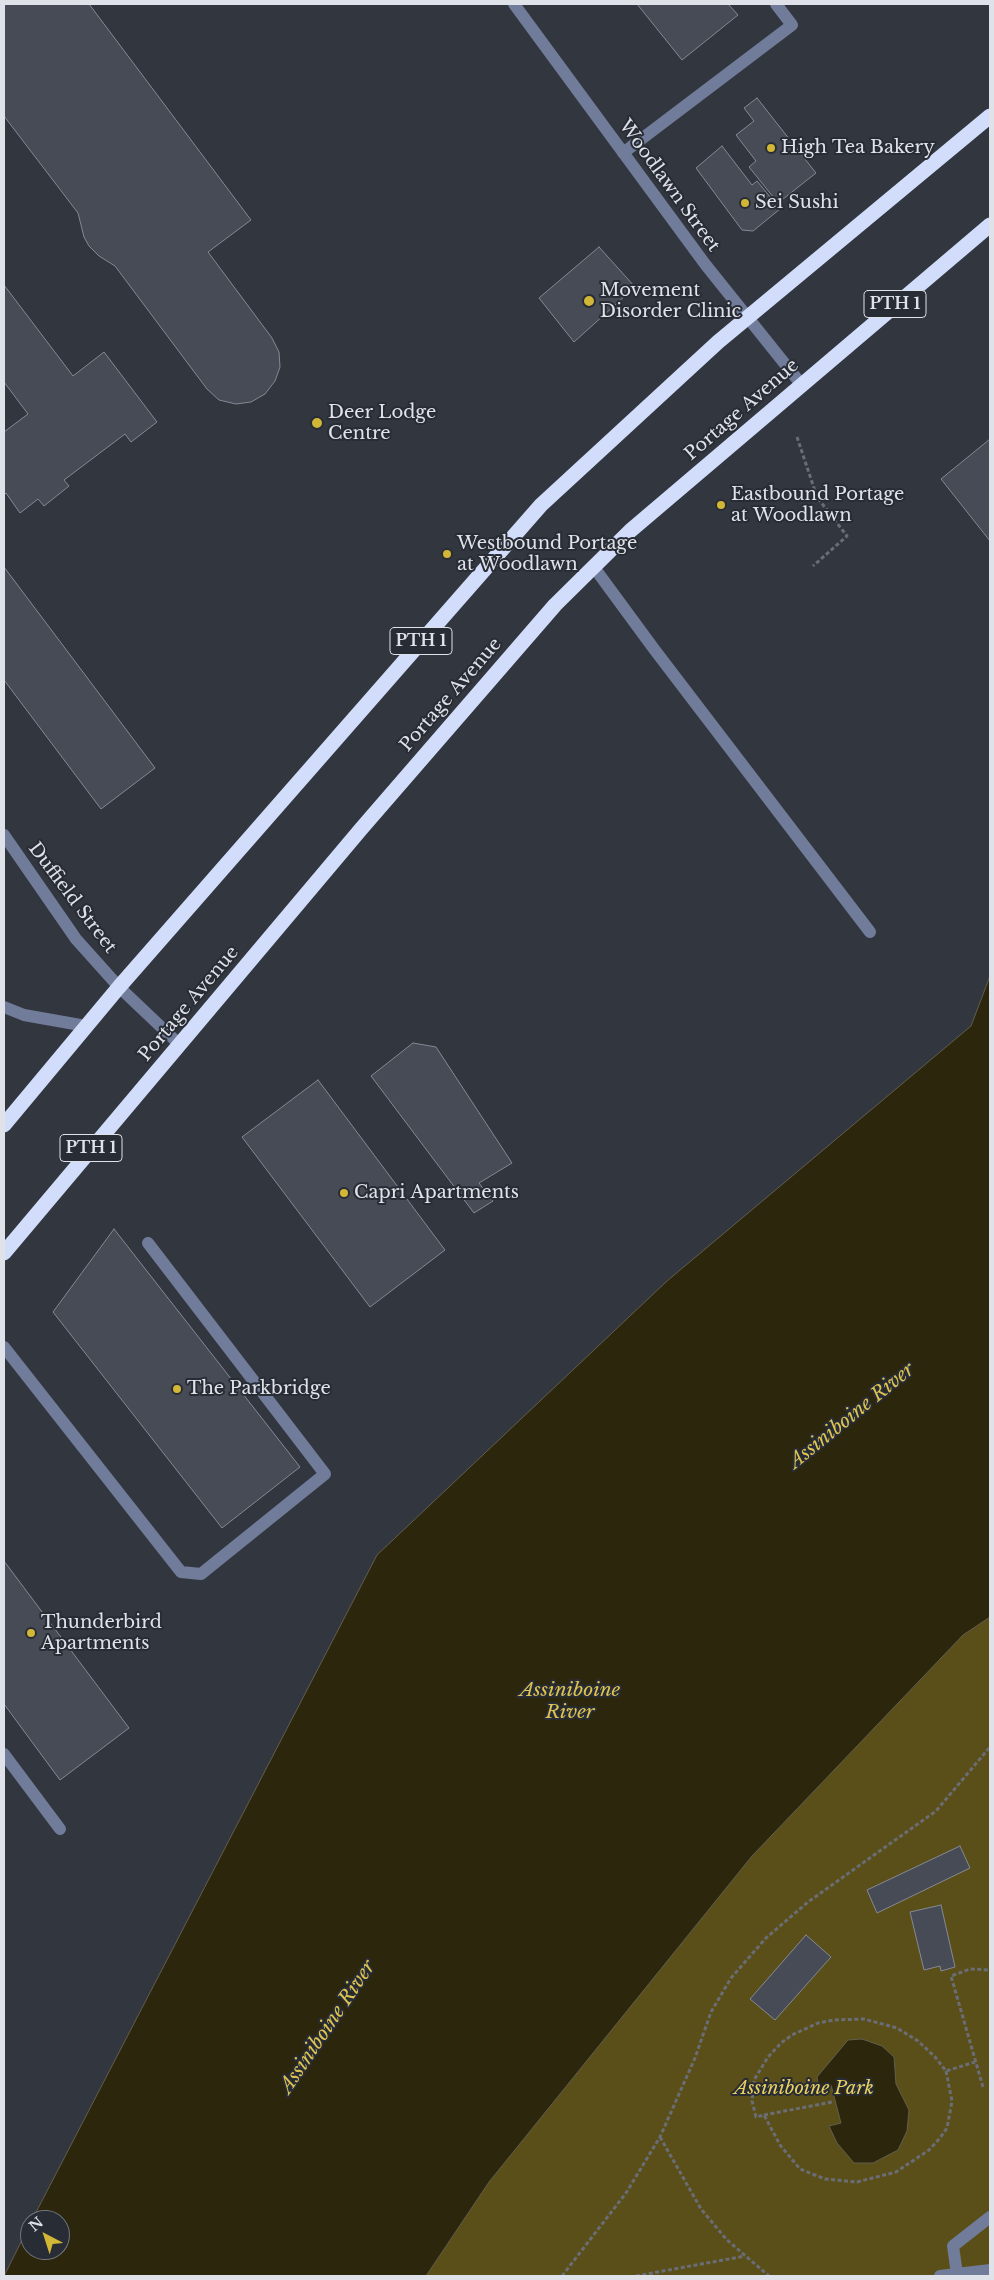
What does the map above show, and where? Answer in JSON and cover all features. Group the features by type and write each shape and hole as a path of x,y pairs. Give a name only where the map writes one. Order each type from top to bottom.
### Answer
{"highway":[{"name":"PTH 1","path":"4,1125 119,987 541,504 718,342 990,116"},
{"name":"Portage Avenue","path":"4,1253 511,654 593,566 630,531 801,384 990,225"}],"street":[{"name":"Woodlawn Street","path":"514,4 705,264 801,384"},
{"path":"623,152 792,25 776,4"},
{"path":"593,566 870,932"},
{"name":"Duffield Street","path":"4,835 76,939 119,987 179,1044"},
{"path":"4,1007 24,1014 86,1026"},
{"path":"4,1347 181,1572 201,1574 326,1474 148,1243"},
{"path":"4,1754 60,1829"},
{"path":"957,2274 953,2246 990,2217"},
{"path":"940,2276 990,2270"}],"path":[{"path":"797,437 816,497 847,536 813,566"},
{"path":"562,2276 626,2194 660,2137 685,2083 711,2012 731,1978 766,1938 808,1902 936,1811 990,1746"},
{"path":"983,2087 952,1976 970,1969 990,1970"},
{"path":"764,2115 780,2145 800,2169 825,2180 858,2182 896,2172 924,2154 947,2128 952,2101 946,2071 936,2056 918,2041 898,2028 880,2022 848,2018 818,2023 792,2035 781,2043 768,2057 754,2080 752,2101 756,2117 764,2115 832,2102"},
{"path":"946,2071 975,2062"},
{"path":"660,2137 701,2209 727,2240 769,2276"},
{"path":"636,2276 746,2256"}],"green space":[{"name":"Assiniboine Park","path":"990,1617 990,2276 426,2276 489,2182 752,1856 963,1635"}],"water":[{"name":"Assiniboine River","path":"990,976 990,1617 963,1635 752,1856 489,2182 426,2276 4,2276 20,2244 20,2260 70,2260 70,2210 37,2210 377,1555 667,1281 971,1026"},
{"path":"862,2039 882,2046 894,2057 896,2084 909,2110 907,2131 898,2150 873,2163 854,2163 837,2143 829,2126 841,2123 831,2085 819,2088 817,2077 848,2040"}],"building":[{"path":"4,4 89,4 251,220 208,252 272,338 279,352 280,367 275,381 265,394 251,402 236,404 219,400 207,389 115,266 99,256 89,246 84,237 78,213 4,116"},
{"path":"637,4 728,4 738,15 682,60"},
{"name":"High Tea Bakery","path":"757,98 816,173 778,203 749,167 756,161 736,135 754,121 744,108"},
{"path":"722,146 752,185 757,181 780,209 753,231 742,230 696,168"},
{"path":"599,247 635,287 574,342 539,298"},
{"path":"4,285 73,376 104,352 157,422 131,442 125,434 64,480 69,486 44,506 38,499 20,513 6,493 4,495 4,432 28,414 4,382"},
{"path":"990,439 990,541 941,479"},
{"path":"4,567 155,768 101,809 4,680"},
{"path":"413,1043 436,1047 512,1163 479,1183 493,1201 474,1213 371,1076"},
{"name":"Capri Apartments","path":"318,1080 445,1250 370,1307 242,1137"},
{"name":"The Parkbridge","path":"114,1229 300,1467 222,1528 53,1312"},
{"name":"Thunderbird Apartments","path":"4,1561 129,1728 60,1780 4,1704"},
{"path":"960,1846 970,1868 877,1913 867,1890"},
{"path":"941,1905 955,1967 941,1971 940,1966 924,1970 910,1912"},
{"path":"806,1935 831,1957 775,2020 750,1999"}],"place":[{"name":"High Tea Bakery","path":"771,148"},
{"name":"Sei Sushi","path":"745,203"},
{"name":"Movement Disorder Clinic","path":"589,301"},
{"name":"Deer Lodge Centre","path":"317,423"},
{"name":"Eastbound Portage at Woodlawn","path":"721,505"},
{"name":"Westbound Portage at Woodlawn","path":"447,554"},
{"name":"Capri Apartments","path":"344,1193"},
{"name":"The Parkbridge","path":"177,1389"},
{"name":"Thunderbird Apartments","path":"31,1633"}]}
